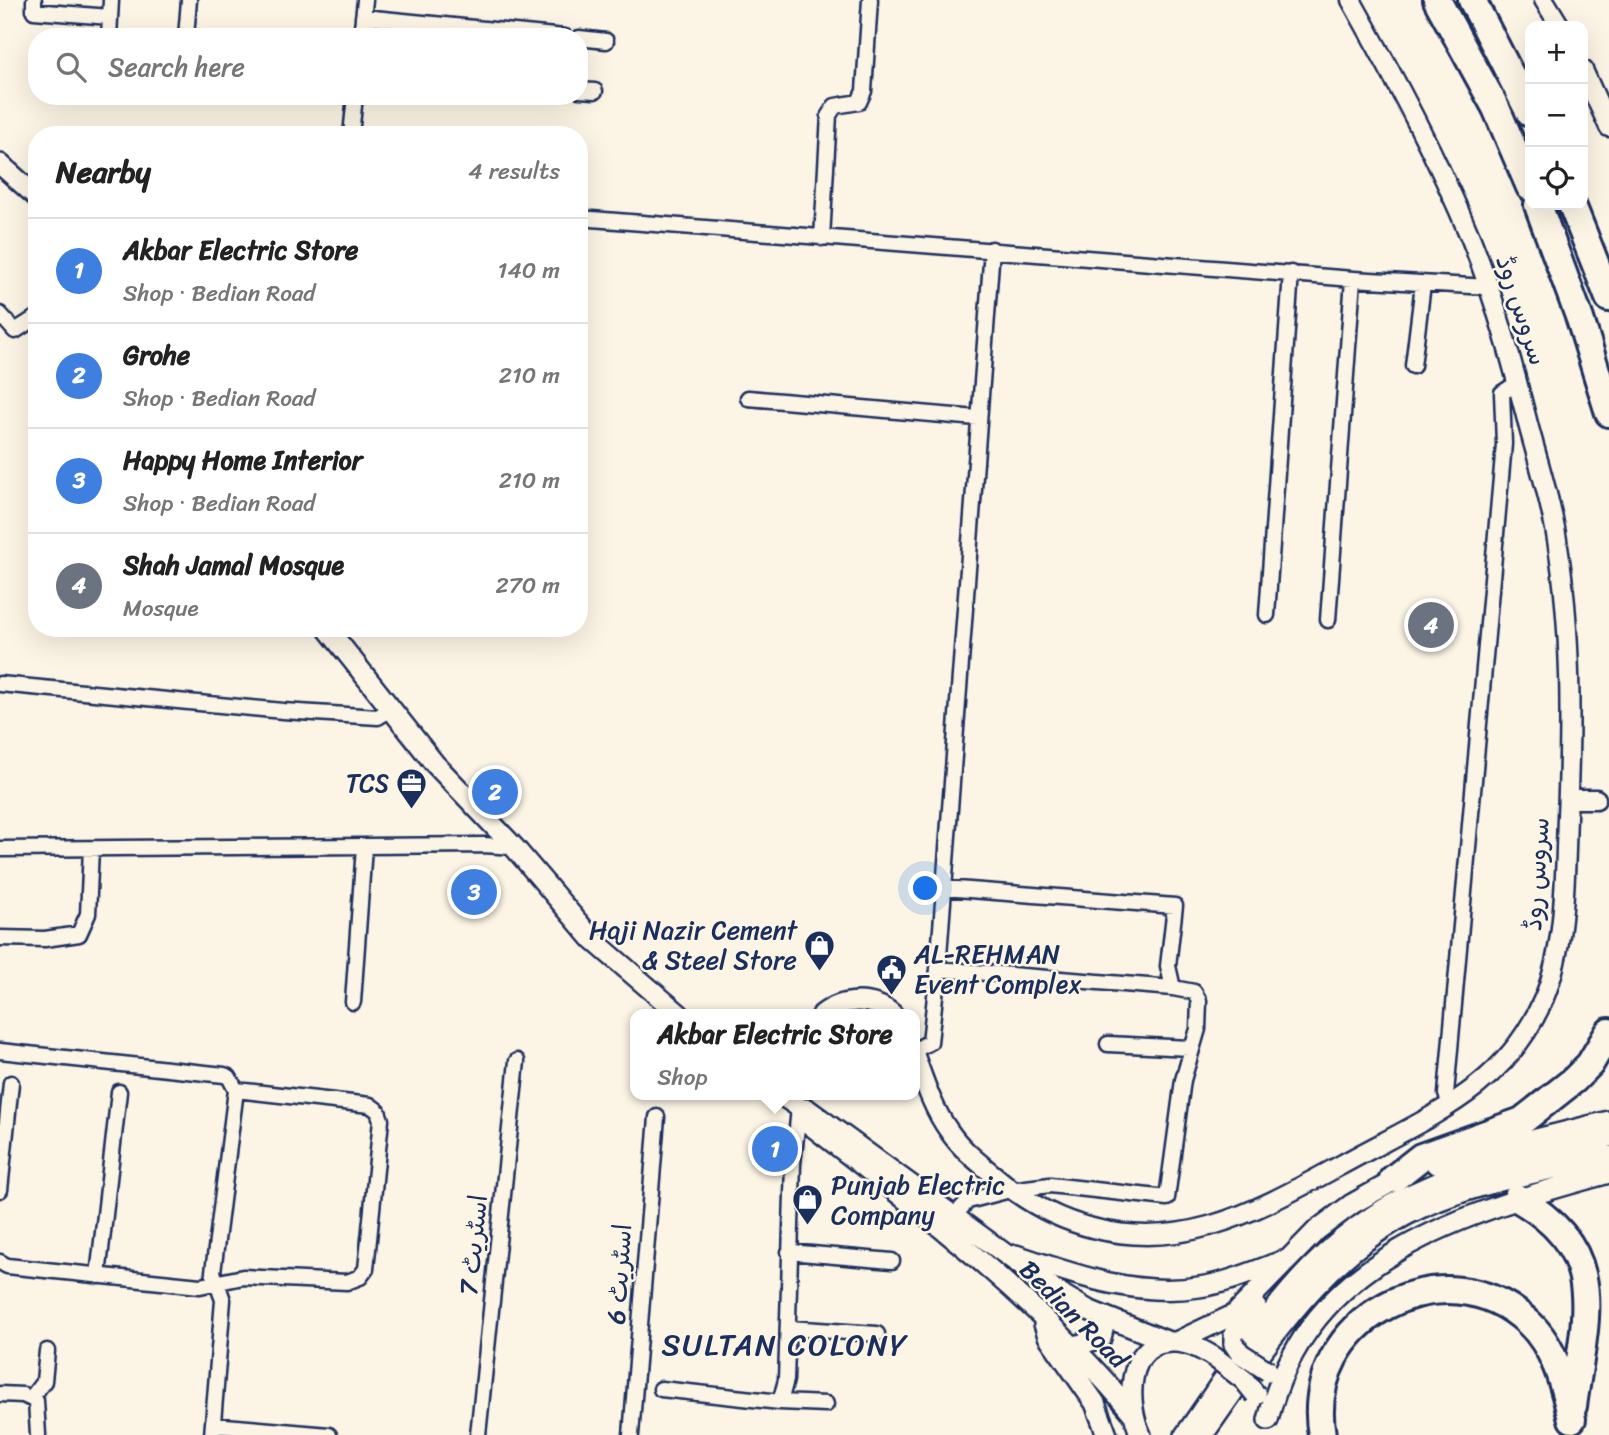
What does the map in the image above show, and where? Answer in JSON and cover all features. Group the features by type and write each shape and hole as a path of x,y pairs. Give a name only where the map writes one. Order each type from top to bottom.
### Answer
{"highway":[{"path":"1437,0 1496,108 1525,175"},
{"path":"1472,0 1525,103"},
{"path":"1540,210 1580,318 1609,413"},
{"path":"1574,210 1609,298"},
{"path":"1393,1179 1421,1157 1522,1121 1590,1064 1609,1032"},
{"path":"1517,1198 1553,1220 1572,1243 1583,1265 1584,1314 1570,1427"},
{"path":"1322,1435 1319,1419 1322,1385 1348,1335 1383,1307 1418,1294 1448,1291 1497,1300 1531,1324 1555,1362 1570,1427"}],"main road":[{"path":"0,164 28,189"},
{"path":"334,637 389,710 434,763 514,847 593,940 673,1009"},
{"name":"Bedian Road","path":"788,1100 799,1107 804,1120 948,1222 1042,1318 1075,1346 1137,1429"},
{"path":"1137,1429 1131,1387 1135,1368 1154,1347 1173,1342 1235,1314 1286,1259 1337,1214 1393,1179 1457,1158 1609,1121"},
{"path":"1185,1435 1287,1290 1320,1257 1359,1225 1411,1194 1445,1180 1609,1138"},
{"path":"1203,1435 1299,1303 1338,1262 1366,1239 1406,1215 1453,1195 1609,1156"},
{"path":"1271,1429 1280,1375 1302,1338 1366,1271 1407,1243 1448,1223 1517,1198 1609,1174"},
{"path":"948,1222 995,1248 1056,1291 1106,1317 1214,1357 1230,1367 1256,1395 1271,1429"},
{"path":"995,1248 1093,1279 1135,1287 1172,1289 1226,1280 1286,1259"},
{"path":"1270,1277 1265,1296 1234,1334 1234,1344 1240,1353 1268,1371 1275,1369 1323,1303 1334,1302"},
{"path":"1075,1346 1101,1338 1106,1317"},
{"path":"1042,1318 1048,1336 1095,1403 1107,1435"}],"street":[{"path":"34,0 34,12 110,17"},
{"path":"109,28 111,0"},
{"path":"187,28 189,0"},
{"path":"362,28 365,0"},
{"path":"822,238 829,115 835,106 853,105 862,98 870,0"},
{"name":"سروس روڈ","path":"920,1069 949,1132 963,1149 1010,1190 1051,1215 1096,1231 1143,1235 1188,1230 1258,1207 1451,1105 1484,1082 1512,1052 1530,1027 1548,988 1555,964 1568,799 1570,694 1562,572 1551,514 1517,383 1471,238 1413,116 1351,0"},
{"path":"1544,0 1557,21"},
{"path":"363,17 474,28"},
{"path":"588,39 606,41"},
{"path":"1588,81 1609,127"},
{"path":"588,91 594,91"},
{"path":"352,126 354,105"},
{"path":"588,219 822,238 992,248 1353,279 1488,287"},
{"path":"920,1046 930,1041 938,969 977,418 992,248"},
{"path":"1267,615 1291,273"},
{"path":"1328,620 1353,279"},
{"path":"1413,366 1423,284"},
{"path":"0,314 15,331 28,323"},
{"path":"1451,1105 1446,1094 1504,444 1502,393 1517,383"},
{"path":"748,398 977,418"},
{"path":"0,684 283,711 378,717 389,710"},
{"path":"1568,799 1596,799"},
{"path":"0,849 484,845 514,847"},
{"path":"353,1002 364,847"},
{"path":"0,938 46,939 79,934 88,914 91,849"},
{"path":"944,888 1175,906 1168,966 1173,988"},
{"path":"938,969 1173,988 1194,992 1199,1002 1198,1029 1190,1048 1177,1116 1167,1198 1050,1185 1010,1190 968,1201 948,1222"},
{"path":"830,1009 852,1001 877,1004 884,1009"},
{"path":"1108,1044 1190,1048"},
{"path":"0,1051 224,1074 229,1077 236,1090 214,1272 223,1300 212,1430 329,1435"},
{"name":"اسٹریٹ 7","path":"478,1435 517,1060"},
{"path":"0,1189 11,1083"},
{"path":"0,1262 7,1266 200,1286 243,1277 346,1282 360,1277 366,1269 381,1120 378,1111 370,1105 236,1090"},
{"path":"98,1276 119,1092"},
{"path":"780,1402 786,1380 793,1164 799,1107"},
{"name":"اسٹریٹ 6","path":"631,1435 657,1117"},
{"path":"789,1252 892,1261"},
{"path":"789,1328 877,1334"},
{"path":"28,1396 44,1381 47,1351"},
{"path":"661,1389 780,1402 826,1404"},
{"path":"0,1394 28,1396 38,1408 37,1435"}],"place":[{"name":"Shah Jamal Mosque","path":"1431,625"},
{"name":"Grohe","path":"495,792"},
{"name":"TCS","path":"412,810"},
{"name":"Happy Home Interior","path":"474,892"},
{"name":"Haji Nazir Cement & Steel Store","path":"820,972"},
{"name":"AL-REHMAN Event Complex","path":"891,996"},
{"name":"Akbar Electric Store","path":"775,1149"},
{"name":"Punjab Electric Company","path":"808,1227"}],"district":[{"name":"SULTAN COLONY","path":"785,1345"}]}
